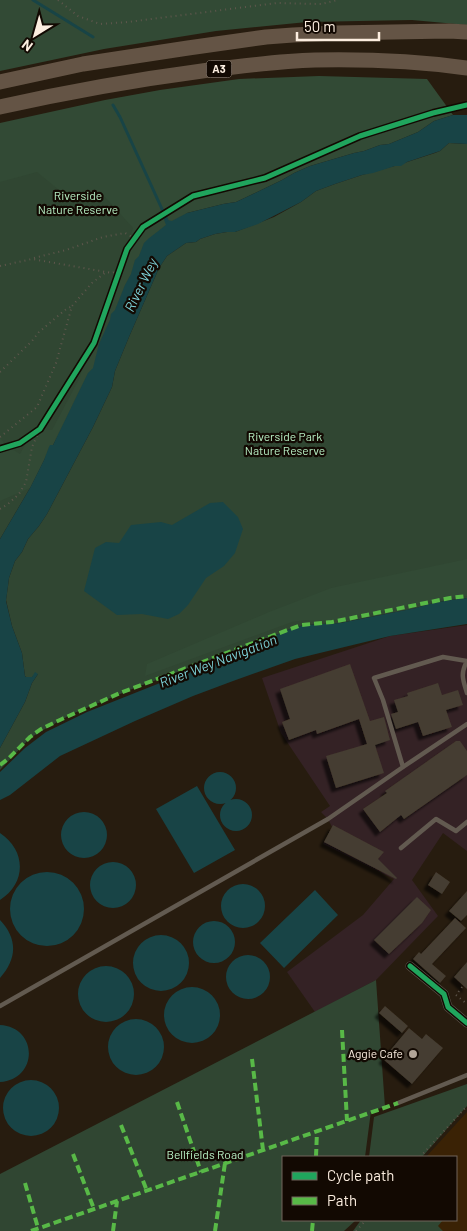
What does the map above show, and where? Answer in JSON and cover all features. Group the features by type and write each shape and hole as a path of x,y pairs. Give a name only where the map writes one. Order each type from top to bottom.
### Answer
{"highway":[{"path":"379,33 467,32"},
{"name":"A3","path":"0,82 83,64 242,40 293,35 379,33 467,40"},
{"name":"A3","path":"0,107 150,78 267,63 344,60 412,62 467,68"}],"street":[{"path":"410,966 444,994 448,1007 467,1023"}],"lane":[{"path":"403,767 374,678 443,657 467,661 463,669 463,678 467,693"},
{"path":"0,1006 328,819 467,724"},
{"path":"401,848 436,819 456,831 467,822"},
{"path":"398,1103 467,1075"}],"path":[{"path":"58,0 78,16 100,24 277,3 321,4 338,0"},
{"path":"0,509 19,494 26,482 32,447 40,430 94,343 127,249 143,227 193,196 265,178 360,136 433,113 467,106"},
{"path":"0,266 66,250 103,237 125,233 134,238"},
{"path":"32,259 112,273 121,269"},
{"path":"0,372 39,332 72,306 92,283 106,272"},
{"path":"0,437 37,406 56,363 72,306"},
{"path":"0,450 20,443 40,430"},
{"path":"462,987 456,994 467,1004"},
{"path":"421,1156 467,1106"},
{"path":"356,1231 365,1221"}],"shaded area":[{"path":"467,625 467,851 443,833 412,880 438,916 376,980 315,1012 287,972 363,915 394,879 323,844 332,827 328,819 321,812 330,806 281,733 262,678 390,636"},
{"path":"467,1112 467,1231 360,1231 369,1221 457,1221 457,1156 427,1156"}],"green space":[{"path":"0,0 467,0 467,25 412,20 307,22 216,31 104,49 0,71"},
{"path":"319,76 427,79 453,115 434,121 418,132 389,144 310,166 236,202 187,213 172,221 167,220 166,225 144,243 139,256 135,260 131,274 115,310 111,314 99,344 93,369 88,373 30,488 0,501 0,438 6,445 20,454 34,429 52,430 79,379 133,228 105,197 70,199 37,172 0,182 0,123 160,90 239,79"},
{"name":"Riverside Nature Reserve","path":"0,140 187,213 0,539"},
{"name":"Riverside Park Nature Reserve","path":"449,143 467,144 467,598 448,600 340,623 304,625 290,629 251,646 137,687 72,714 30,738 0,770 0,748 38,674 30,678 25,676 22,653 12,626 6,600 9,578 15,561 28,539 47,514 93,427 112,387 115,371 129,337 159,268 167,256 186,243 196,242 215,234 235,232 274,217 316,191 435,153"},
{"path":"467,559 467,596 446,598 345,619 292,622 145,676 147,664 331,588"},
{"name":"Bellfields Road","path":"376,980 385,1107 371,1111 365,1156 282,1156 282,1221 355,1221 344,1231 0,1231 0,1174"},
{"path":"467,1084 467,1106 423,1156 369,1156 374,1117"},
{"path":"360,1221 442,1221 438,1226 443,1231 353,1231"}],"water":[{"name":"River Wey","path":"453,115 467,115 467,144 449,143 440,151 407,162 401,166 362,175 316,191 301,202 258,224 235,232 215,234 196,242 186,243 167,256 159,268 129,337 115,371 112,387 93,427 47,514 28,539 15,561 9,578 6,601 12,626 22,653 25,676 32,677 35,672 38,674 0,748 0,539 30,488 50,445 53,445 88,373 93,368 99,344 111,314 115,310 135,260 139,256 144,243 166,225 163,217 166,216 167,220 172,221 187,213 236,202 310,166 389,144 418,132 434,121"},
{"path":"223,502 238,517 243,529 235,553 224,566 206,578 188,605 179,614 168,619 142,614 117,615 84,591 95,548 106,542 119,543 131,525 161,522 172,525 210,503"},
{"name":"River Wey Navigation","path":"467,598 467,624 390,636 295,659 193,696 60,756 10,795 0,800 0,772 25,748 46,732 87,712 290,629 304,625 340,623"},
{"path":"220,772 231,777 236,788 231,799 220,804 209,799 204,788 209,777"},
{"path":"197,786 235,850 194,873 156,809"},
{"path":"236,799 247,804 252,815 247,826 236,831 225,826 220,815 225,804"},
{"path":"79,812 89,812 103,822 107,835 103,848 97,854 89,858 79,858 65,848 61,840 61,830 71,816"},
{"path":"0,833 15,848 20,866 19,876 15,885 0,900"},
{"path":"108,862 118,862 132,872 136,885 132,898 126,904 118,908 108,908 94,898 90,890 90,880 100,866"},
{"path":"40,872 54,872 68,878 78,888 84,902 84,916 78,930 68,940 54,946 40,946 26,940 16,930 10,916 10,902 16,888 26,878"},
{"path":"243,884 255,888 261,894 265,906 261,918 255,924 243,928 231,924 225,918 221,906 225,894 231,888"},
{"path":"315,890 338,915 284,968 260,943"},
{"path":"0,920 10,934 13,949 10,964 0,978"},
{"path":"218,921 226,924 232,930 235,942 232,954 226,960 210,963 202,960 196,954 193,938 196,930 202,924"},
{"path":"161,935 172,937 181,943 187,952 189,963 187,974 181,983 172,989 161,991 150,989 141,983 135,974 133,963 135,952 141,943 150,937"},
{"path":"248,955 260,959 266,965 270,977 266,989 260,995 248,999 236,995 230,989 226,977 230,965 236,959"},
{"path":"106,966 117,968 126,974 132,983 134,994 132,1005 126,1014 117,1020 106,1022 95,1020 86,1014 80,1005 78,994 80,983 86,974 95,968"},
{"path":"192,987 203,989 212,995 218,1004 220,1015 218,1026 212,1035 203,1041 192,1043 181,1041 172,1035 166,1026 164,1015 166,1004 172,995 181,989"},
{"path":"136,1019 147,1021 156,1027 162,1036 164,1047 162,1058 156,1067 147,1073 136,1075 125,1073 116,1067 110,1058 108,1047 110,1036 116,1027 125,1021"},
{"path":"0,1025 13,1028 22,1034 27,1043 29,1053 27,1063 22,1072 13,1079 0,1082"},
{"path":"25,1080 37,1080 51,1088 59,1102 57,1119 51,1128 37,1136 25,1136 15,1131 8,1124 3,1114 3,1102 8,1092 15,1085"}],"building":[{"path":"350,664 370,721 384,717 390,740 375,745 384,773 336,788 326,756 367,744 359,719 317,734 316,730 289,740 282,722 290,719 280,689"},
{"path":"438,683 442,695 458,690 463,705 446,710 452,727 423,736 418,722 396,729 391,714 398,712 394,700 408,696 407,693"},
{"path":"456,741 460,741 467,751 467,775 404,819 401,815 380,832 363,809 387,793 385,791"},
{"path":"333,825 384,852 378,859 397,878 324,842"},
{"path":"436,872 450,882 442,894 428,885"},
{"path":"467,891 467,915 461,921 449,911"},
{"path":"417,897 431,910 422,923 389,954 374,940"},
{"path":"455,918 466,928 432,964 446,976 440,983 413,959 419,952 421,954"},
{"path":"467,962 467,989 454,977"},
{"path":"385,1006 408,1026 402,1033 379,1013"},
{"name":"Aggie Cafe","path":"409,1028 422,1039 426,1034 443,1048 412,1084 383,1059"}],"waterway":[{"path":"33,0 93,37"},
{"path":"113,105 167,220"}],"marked path":[{"path":"0,765 30,737 41,729 62,719 120,693 301,625 332,622 467,596"},
{"path":"342,1030 347,1121"},
{"path":"252,1059 263,1150"},
{"path":"177,1102 201,1172"},
{"path":"31,1231 398,1103"},
{"path":"121,1125 147,1191"},
{"path":"316,1156 317,1131"},
{"path":"73,1154 94,1209"},
{"path":"215,1231 225,1163"},
{"path":"25,1183 38,1228"},
{"path":"113,1231 117,1201"},
{"path":"312,1231 313,1221"}],"cycle path":[{"path":"0,449 20,443 40,429 94,343 127,249 143,227 193,196 265,178 360,136 433,113 467,105"},
{"path":"410,966 444,994 448,1007 467,1023"}],"place":[{"name":"Aggie Cafe","path":"413,1054"}]}
